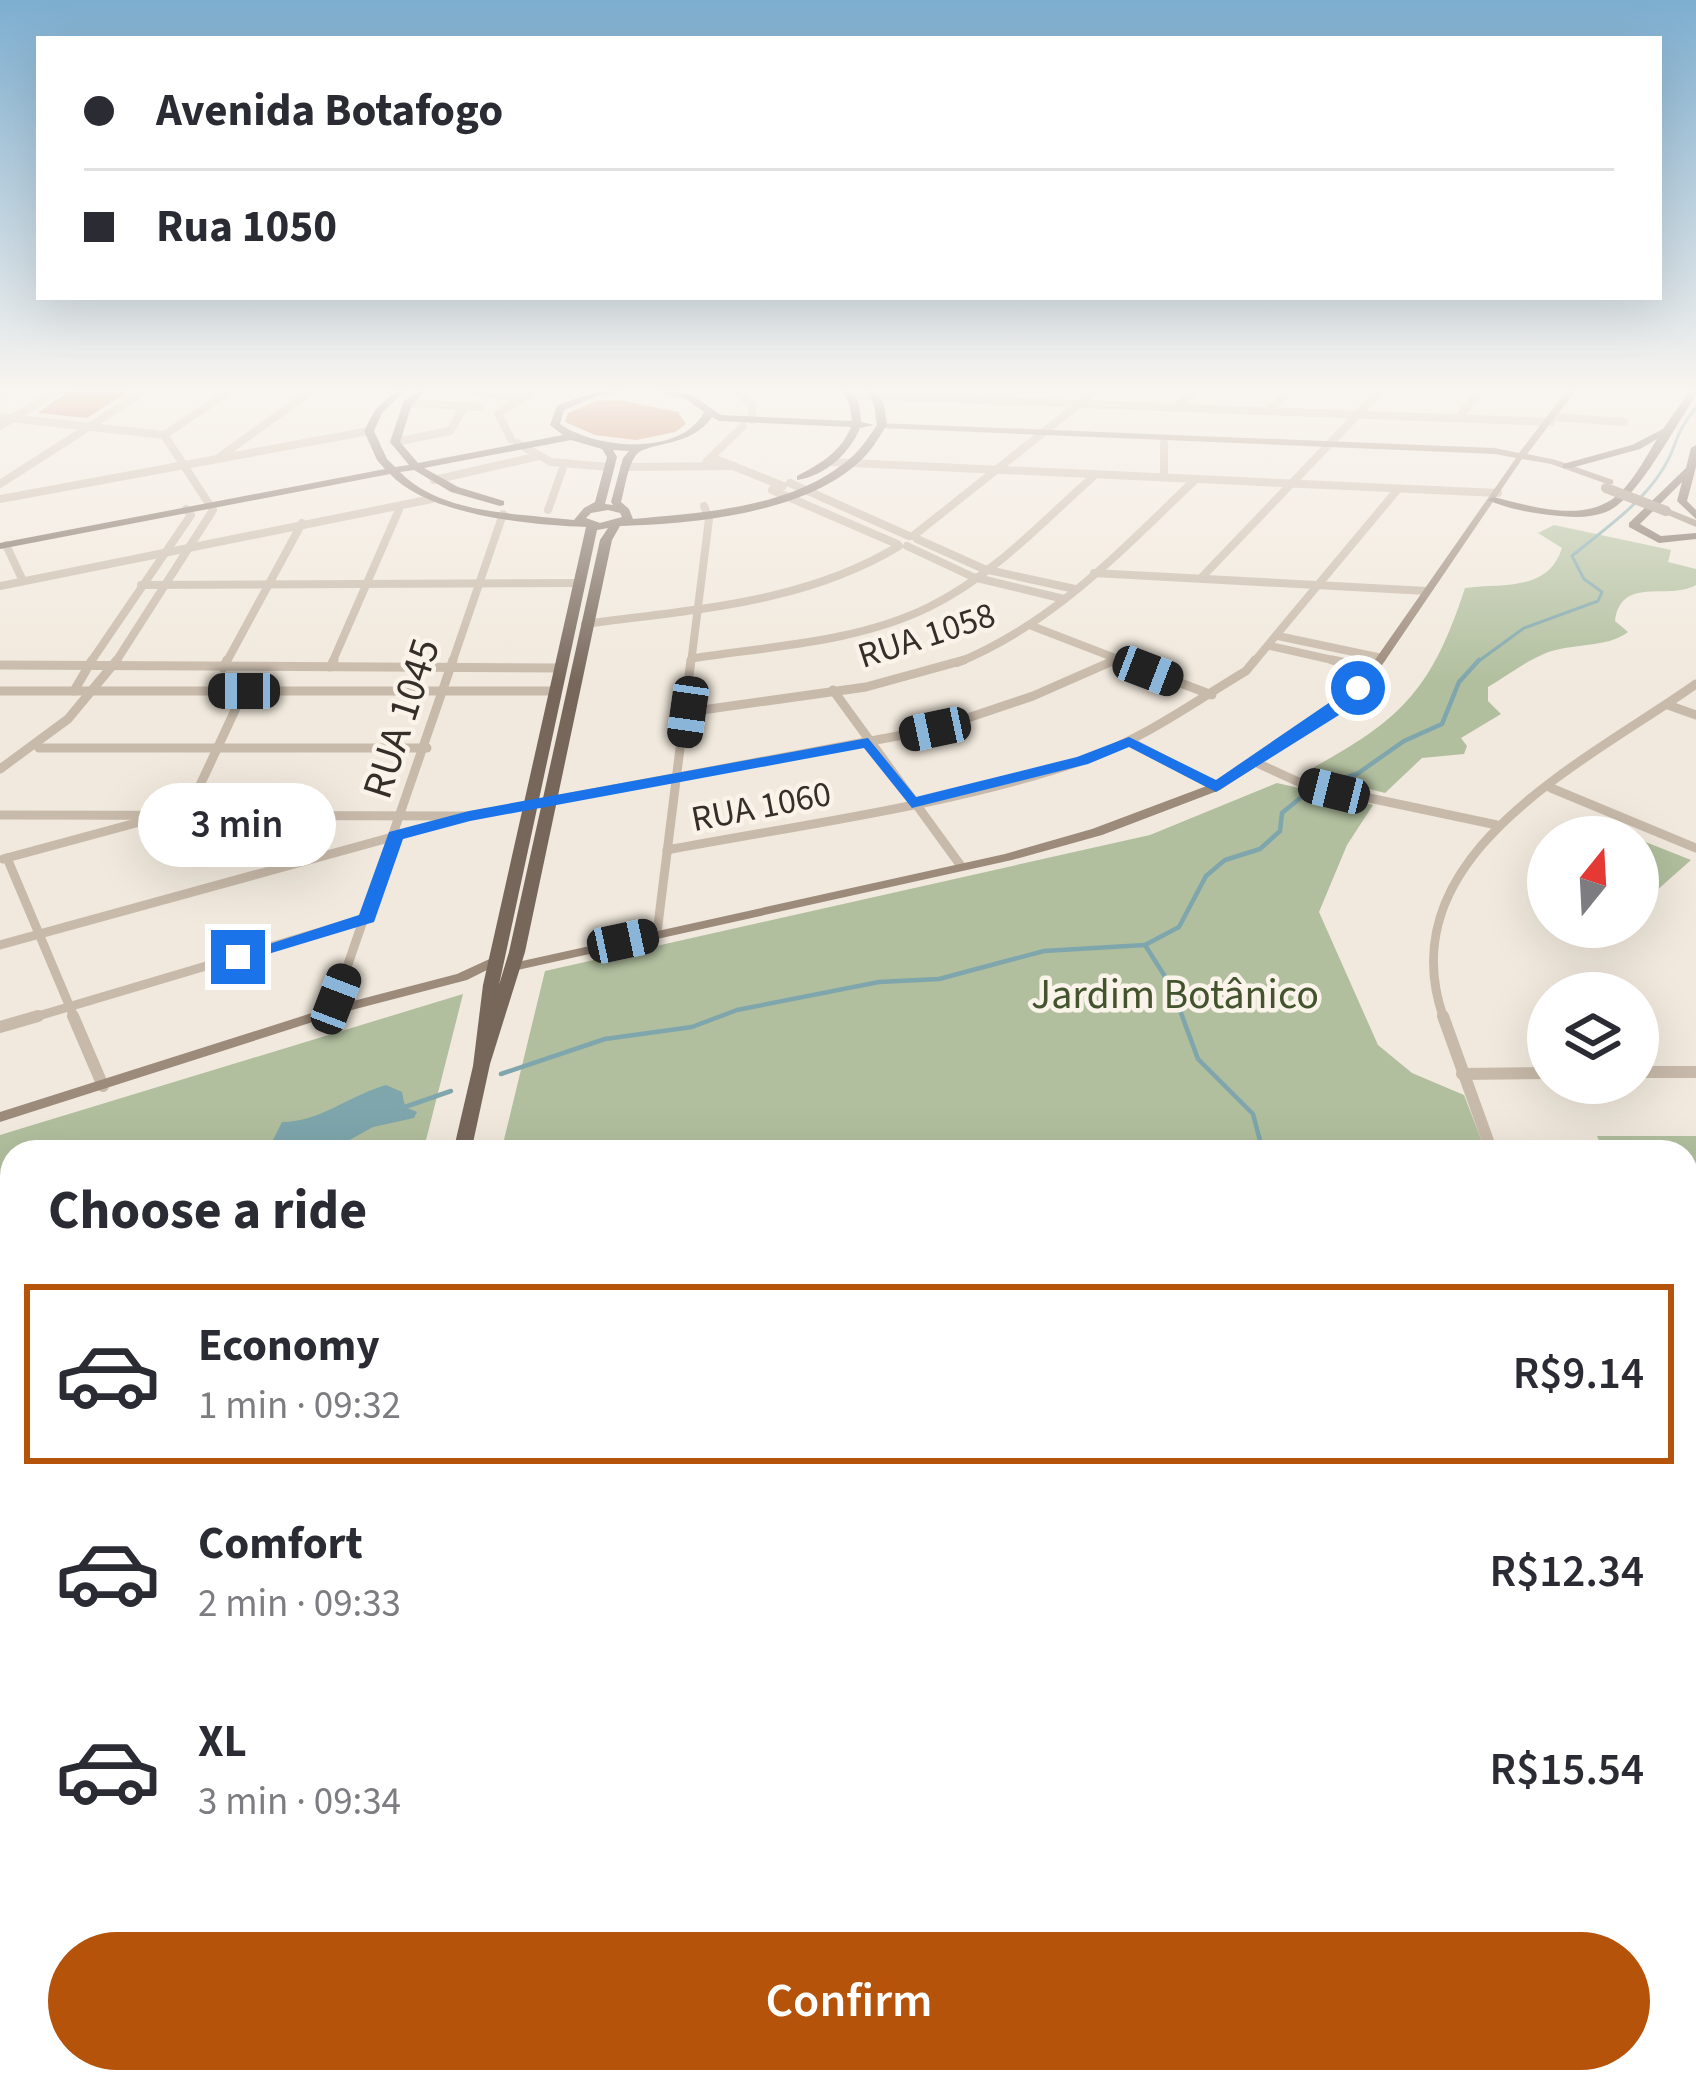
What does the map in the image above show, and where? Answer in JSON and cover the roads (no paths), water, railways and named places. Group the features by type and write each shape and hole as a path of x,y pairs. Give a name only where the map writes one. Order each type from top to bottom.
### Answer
{"main road":[{"path":"2,543 280,487"},
{"path":"414,487 432,499 588,518 707,510 786,487"},
{"path":"449,487 504,511 621,517"},
{"path":"481,1066 496,1034 532,804 581,584 588,518 600,504 604,487"},
{"path":"619,487 616,502 621,517"},
{"path":"782,489 806,487"},
{"path":"1495,496 1576,517 1604,512 1629,487"},
{"path":"1671,487 1633,525 1659,540 1695,524 1682,501 1684,487"},
{"path":"2,543 209,501"},
{"path":"465,1140 481,1066 491,985 509,960 550,800 606,540 621,517"},
{"path":"561,668 572,665 581,654"},
{"path":"556,691 565,694 559,748"}],"street":[{"path":"0,500 70,487"},
{"path":"0,769 39,748 98,690 187,548 209,501 199,487"},
{"path":"548,510 556,487"},
{"path":"777,487 984,569 1075,590"},
{"path":"571,626 830,581 874,564 973,487"},
{"path":"695,658 847,634 906,618 984,569 1081,487"},
{"name":"RUA 1058","path":"688,712 919,672 982,651 1033,626 1188,487"},
{"path":"1202,577 1289,487"},
{"path":"1350,487 1495,496"},
{"path":"0,1117 341,1008 509,960 556,956 961,866 1097,832 1216,787 1259,764 1341,706 1378,664 1501,487"},
{"path":"1612,487 1695,524"},
{"path":"802,489 973,577 1064,599"},
{"name":"RUA 1060","path":"667,850 912,803 1082,761 1129,741 1212,695 1270,646 1398,489"},
{"path":"0,586 432,499"},
{"path":"330,668 371,584 401,505"},
{"path":"74,691 107,631 190,515 186,509"},
{"path":"657,934 695,658 707,510"},
{"name":"RUA 1045","path":"341,1008 336,999 427,748 504,511"},
{"path":"224,668 302,524"},
{"path":"2,543 22,581"},
{"path":"1094,573 1426,591"},
{"path":"141,585 581,584"},
{"path":"1033,626 1212,695"},
{"path":"107,631 135,630"},
{"path":"1278,636 1378,664"},
{"path":"1270,646 1378,664"},
{"path":"0,945 469,816 935,729 1033,696 1117,659"},
{"path":"0,665 561,668"},
{"path":"1487,1140 1432,985 1432,947 1453,878 1497,825 1696,684"},
{"path":"833,689 961,866"},
{"path":"0,691 556,691"},
{"path":"0,703 16,691"},
{"path":"187,813 244,691"},
{"path":"1668,705 1696,715"},
{"path":"1129,741 1216,787"},
{"path":"39,748 427,748"},
{"path":"1259,764 1303,784 1497,825"},
{"path":"1551,788 1696,848"},
{"path":"0,815 469,816"},
{"path":"103,1086 3,859 166,815"},
{"path":"0,1027 367,919"},
{"path":"462,977 491,985"},
{"path":"1462,1074 1527,1072"},
{"path":"1659,1072 1696,1072"}],"water":[{"path":"386,1085 402,1092 405,1107 417,1112 414,1118 373,1127 350,1140 273,1140 282,1122 309,1118"}],"waterway":[{"path":"1477,662 1524,628 1598,601 1602,592 1584,579 1572,556 1650,487"},
{"path":"1325,784 1357,774 1404,741 1442,724 1459,682 1477,662"},
{"path":"1145,945 1179,927 1206,876 1225,860 1260,849 1280,831 1282,813 1310,790"},
{"path":"501,1074 605,1039 692,1027 737,1010 879,982 939,979 1044,951 1145,945"},
{"path":"1145,945 1171,986 1198,1059 1253,1114 1260,1140"},
{"path":"402,1108 451,1091"}],"park label":[{"name":"Jardim Botânico","path":"1175,993"}]}
